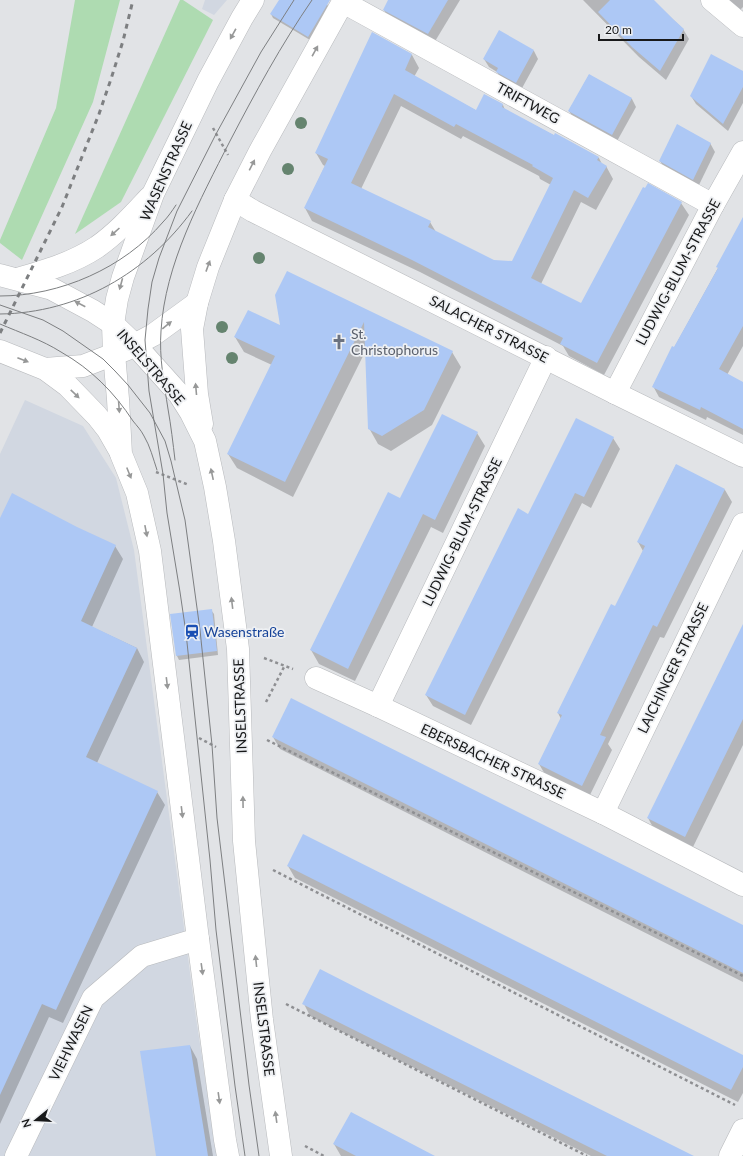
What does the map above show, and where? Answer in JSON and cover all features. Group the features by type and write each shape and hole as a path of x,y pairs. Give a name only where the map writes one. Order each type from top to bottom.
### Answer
{"street":[{"name":"WASENSTRASSE","path":"198,939 150,551 138,493 121,454 113,324 117,299 123,277 153,194 208,81 253,0"},
{"path":"712,0 743,26"},
{"path":"205,441 197,394 192,329 197,303 208,267 235,200 260,151 343,1"},
{"name":"TRIFTWEG","path":"343,1 713,205"},
{"name":"LUDWIG-BLUM-STRASSE","path":"615,393 713,205 743,152"},
{"name":"INSELSTRASSE","path":"8,277 56,267 84,255 98,247 153,194"},
{"name":"SALACHER STRASSE","path":"235,200 615,393 743,456"},
{"name":"INSELSTRASSE","path":"8,277 52,289 93,311 113,324 135,345 178,394 205,441 224,541 238,649 244,841 262,1020 281,1156"},
{"path":"45,369 83,366 135,345 161,330 197,303"},
{"path":"0,352 45,369 68,386 97,416 108,430 121,454"},
{"name":"LUDWIG-BLUM-STRASSE","path":"378,706 546,357"},
{"name":"LAICHINGER STRASSE","path":"603,813 743,524"},
{"name":"EBERSBACHER STRASSE","path":"316,678 603,813 743,885"},
{"path":"198,939 228,1156"},
{"name":"VIEHWASEN","path":"16,1156 94,998 142,956 198,939"},
{"path":"730,1156 743,1130"}],"path":[{"path":"213,128 229,157"},
{"path":"151,470 193,486 191,480"},
{"path":"238,649 274,661 316,678"},
{"path":"197,737 217,747"},
{"path":"262,738 743,976"},
{"path":"273,870 736,1106"},
{"path":"279,1000 587,1156"},
{"path":"299,1144 324,1156"}],"shaded area":[{"path":"205,0 227,0 214,15 202,9"},
{"path":"25,400 83,426 116,478 134,550 196,1018 217,1156 0,1156 0,454"}],"green space":[{"path":"75,0 120,0 93,102 22,260 0,243 0,240 56,108"},
{"path":"180,0 183,0 213,20 121,202 75,234"}],"building":[{"path":"279,0 330,0 308,37 270,14"},
{"path":"388,0 448,0 428,34 383,10"},
{"path":"610,0 654,0 684,29 660,71 632,47 598,12"},
{"path":"499,30 534,50 516,83 496,72 498,68 483,59"},
{"path":"372,32 412,54 405,70 476,110 484,94 503,104 502,107 599,157 597,160 607,166 588,198 574,190 531,278 581,303 643,187 645,188 648,183 682,202 597,363 560,344 563,338 412,260 304,208 328,159 315,153","holes":["394,94 454,127 456,124 533,165 532,166 553,178 512,261 494,260 428,227 431,221 351,183"]},
{"path":"711,54 743,71 743,87 723,124 690,96"},
{"path":"589,74 632,98 612,135 568,111"},
{"path":"677,124 711,143 693,180 659,161"},
{"path":"743,217 743,326 719,369 743,382 743,429 701,407 700,410 652,387 672,346 674,347 718,268 716,267"},
{"path":"287,271 453,351 424,410 382,436 368,429 364,322 285,482 227,454 275,356 234,337 248,310 280,325 275,295"},
{"path":"442,414 478,432 435,520 423,514 348,669 310,650 388,492 400,498"},
{"path":"576,418 614,437 584,497 575,493 465,715 425,695 518,508 528,514"},
{"path":"676,464 725,489 657,627 653,625 600,735 606,737 582,786 538,764 562,715 557,713 611,604 615,606 645,546 637,542"},
{"path":"12,493 77,527 116,545 81,621 137,648 86,757 158,791 56,1010 42,1004 0,1095 0,518"},
{"path":"212,609 217,651 176,656 170,614"},
{"path":"743,624 743,719 685,837 647,818"},
{"path":"291,698 743,925 743,973 272,737"},
{"path":"303,834 743,1055 743,1067 731,1090 287,866"},
{"path":"320,969 694,1156 607,1156 302,1004"},
{"path":"190,1045 208,1156 156,1156 140,1051"},
{"path":"351,1112 435,1156 356,1156 333,1144"}],"tram line":[{"path":"245,1156 216,930 186,633 167,513 163,474 149,391 145,340 152,282 159,258 177,211 216,134 261,52 294,0"},
{"path":"175,460 161,360 161,331 169,281 196,209 219,163 269,69 312,0"},
{"path":"0,296 23,295 68,285 110,266 130,253 147,238 167,218 176,205"},
{"path":"0,314 29,312 57,306 83,297 108,285 132,271 154,253 174,233 192,211"},
{"path":"0,305 43,320 63,331 103,359 128,385 150,413 165,441 185,520 200,630 212,745 217,818 259,1156"},
{"path":"0,324 39,340 54,348 82,366 101,382 118,400 142,432 150,448 157,470"}],"railway":[{"path":"0,333 62,207 99,114 123,41 133,0"}],"place":[{"name":"St. Christophorus","path":"339,342"},
{"name":"Wasenstraße","path":"192,632"}]}
